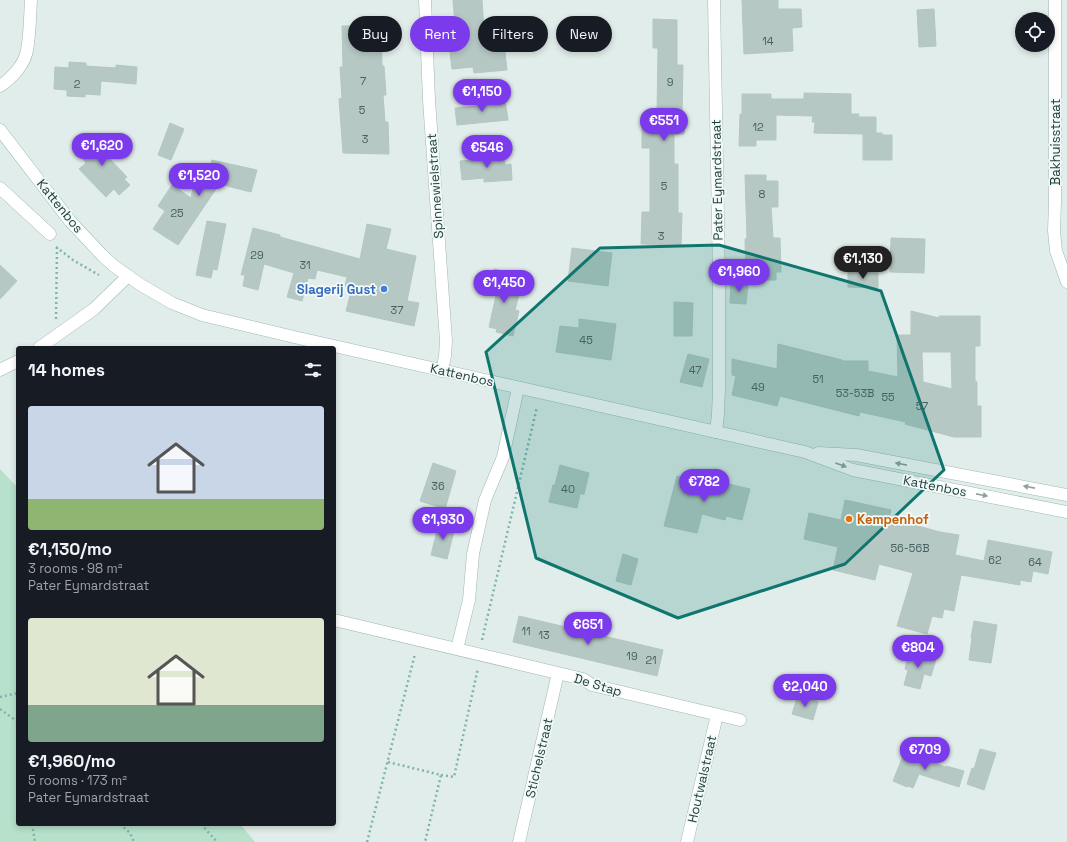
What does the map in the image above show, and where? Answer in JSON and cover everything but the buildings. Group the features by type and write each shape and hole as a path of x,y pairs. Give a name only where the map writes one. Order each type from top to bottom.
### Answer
{"street":[{"path":"0,86 13,75 23,62 28,50 31,0"},
{"name":"Spinnewielstraat","path":"425,0 446,341 446,356 442,371"},
{"name":"Pater Eymardstraat","path":"714,0 719,286 719,388 716,432"},
{"name":"Bakhuisstraat","path":"1055,0 1054,231 1056,251 1067,282"},
{"name":"Kattenbos","path":"0,130 62,211 85,237 110,262 141,285 172,303 202,315 333,346"},
{"name":"Kattenbos","path":"0,188 50,234"},
{"path":"42,346 94,309 128,276"},
{"name":"Kattenbos","path":"336,347 804,452 853,470 1067,512"},
{"path":"0,370 16,362"},
{"path":"457,649 469,600 473,554 485,500 503,457 518,388"},
{"name":"Kattenbos","path":"804,452 856,455 1067,495"},
{"name":"De Stap","path":"336,620 583,679 592,685 740,720"},
{"name":"Stichelstraat","path":"519,842 558,673"},
{"name":"Houtwalstraat","path":"687,842 717,715"}],"path":[{"path":"55,337 57,248"},
{"path":"388,762 454,777 481,655 482,640 541,393"},
{"path":"368,842 418,640"},
{"path":"0,697 16,694"},
{"path":"0,709 16,721"},
{"path":"425,842 441,775"},
{"path":"32,826 35,842"},
{"path":"122,826 130,833 134,842"},
{"path":"203,826 218,842"}],"highlighted area":[{"path":"719,245 881,291 944,470 845,564 678,618 536,558 486,352 600,248"}],"green space":[{"path":"0,469 16,486 16,826 242,826 255,842 0,842"}],"place":[{"name":"Slagerij Gust","path":"384,289"},
{"name":"Kempenhof","path":"849,519"}]}
